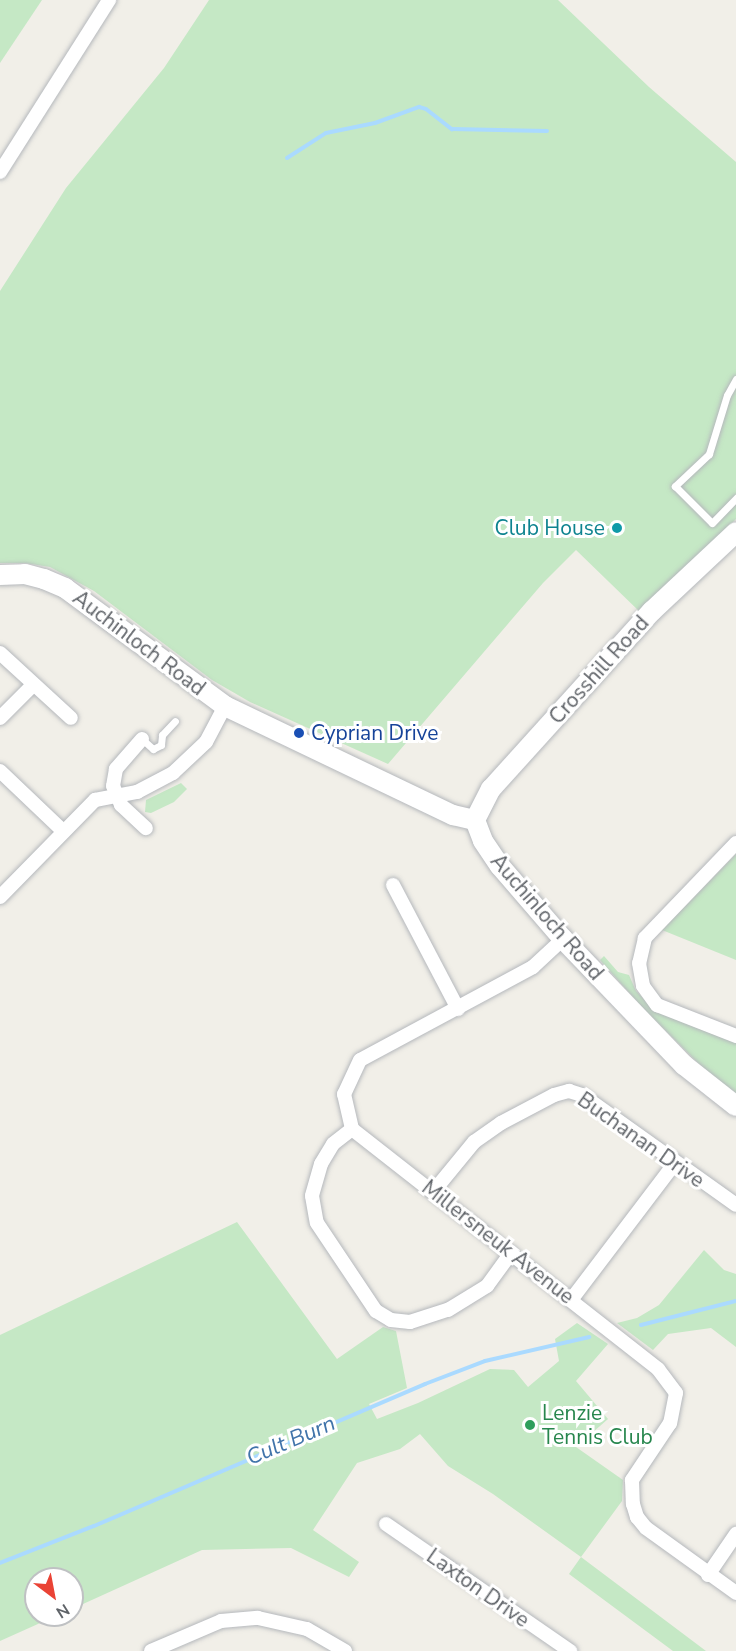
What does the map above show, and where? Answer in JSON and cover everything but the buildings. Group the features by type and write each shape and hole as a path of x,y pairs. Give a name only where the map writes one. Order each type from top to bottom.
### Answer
{"main road":[{"name":"Crosshill Road","path":"474,820 491,789 652,611 736,532"},
{"name":"Auchinloch Road","path":"0,575 25,574 65,588 225,706 453,815 474,820 483,841 500,866 563,939 684,1065 736,1106"}],"street":[{"path":"0,172 107,1"},
{"path":"0,653 71,718"},
{"path":"0,718 33,685"},
{"path":"0,897 95,800 137,792 173,773 206,742 225,706"},
{"path":"142,739 112,776 115,795 121,805 146,828"},
{"path":"0,771 63,831"},
{"path":"736,843 645,938 639,963 643,986 657,1005 736,1036"},
{"path":"393,885 458,1009"},
{"path":"511,1253 487,1286 448,1310 410,1322 391,1320 376,1311 317,1223 312,1196 321,1164 333,1144 352,1129 344,1094 360,1060 533,967 563,939"},
{"name":"Buchanan Drive","path":"434,1192 474,1142 501,1123 554,1095 569,1091 582,1095 736,1204"},
{"name":"Millersneuk Avenue","path":"352,1129 658,1368 675,1393 670,1423 632,1480 633,1504 637,1517 646,1528 708,1575 736,1593"},
{"path":"571,1300 675,1163"},
{"name":"Laxton Drive","path":"386,1524 570,1651"},
{"path":"708,1575 736,1534"},
{"path":"151,1651 221,1621 258,1618 307,1629 345,1651"}],"lane":[{"path":"736,379 727,395 709,454 675,486 712,523 736,498"},
{"path":"142,739 153,750 161,745 162,735 175,721"}],"green space":[{"path":"0,0 42,0 0,63"},
{"path":"209,0 558,0 649,87 736,162 736,519 641,613 576,550 543,583 388,764 250,702 212,680 94,591 50,567 25,563 0,563 0,291 66,188 164,68"},
{"path":"181,783 187,789 174,802 151,813 145,812 146,800"},
{"path":"736,854 736,960 662,930"},
{"path":"604,956 618,972 629,975 636,991 657,1012 728,1040 736,1041 736,1093 718,1083 641,1006 600,960"},
{"path":"237,1222 337,1359 383,1327 396,1331 407,1388 369,1404 377,1419 418,1403 490,1369 514,1370 528,1387 559,1361 555,1339 577,1323 608,1344 576,1381 608,1419 576,1447 623,1480 622,1501 581,1557 493,1494 448,1466 420,1434 400,1449 357,1463 313,1530 359,1562 349,1577 291,1548 202,1550 84,1604 84,1567 24,1567 24,1627 31,1627 0,1641 0,1335"},
{"path":"704,1250 724,1270 736,1274 736,1347 711,1328 668,1334 653,1350 617,1323 637,1318 659,1305"},
{"path":"581,1557 706,1651 673,1651 569,1574"}],"waterway":[{"path":"287,158 326,133 375,123 419,107 426,109 452,129 547,131"},
{"name":"Cult Burn","path":"641,1325 736,1301"},
{"name":"Cult Burn","path":"0,1563 94,1526 425,1384 485,1361 589,1337"}],"place":[{"name":"Club House","path":"617,528"},
{"name":"Cyprian Drive","path":"299,733"},
{"name":"Lenzie Tennis Club","path":"530,1425"}]}
